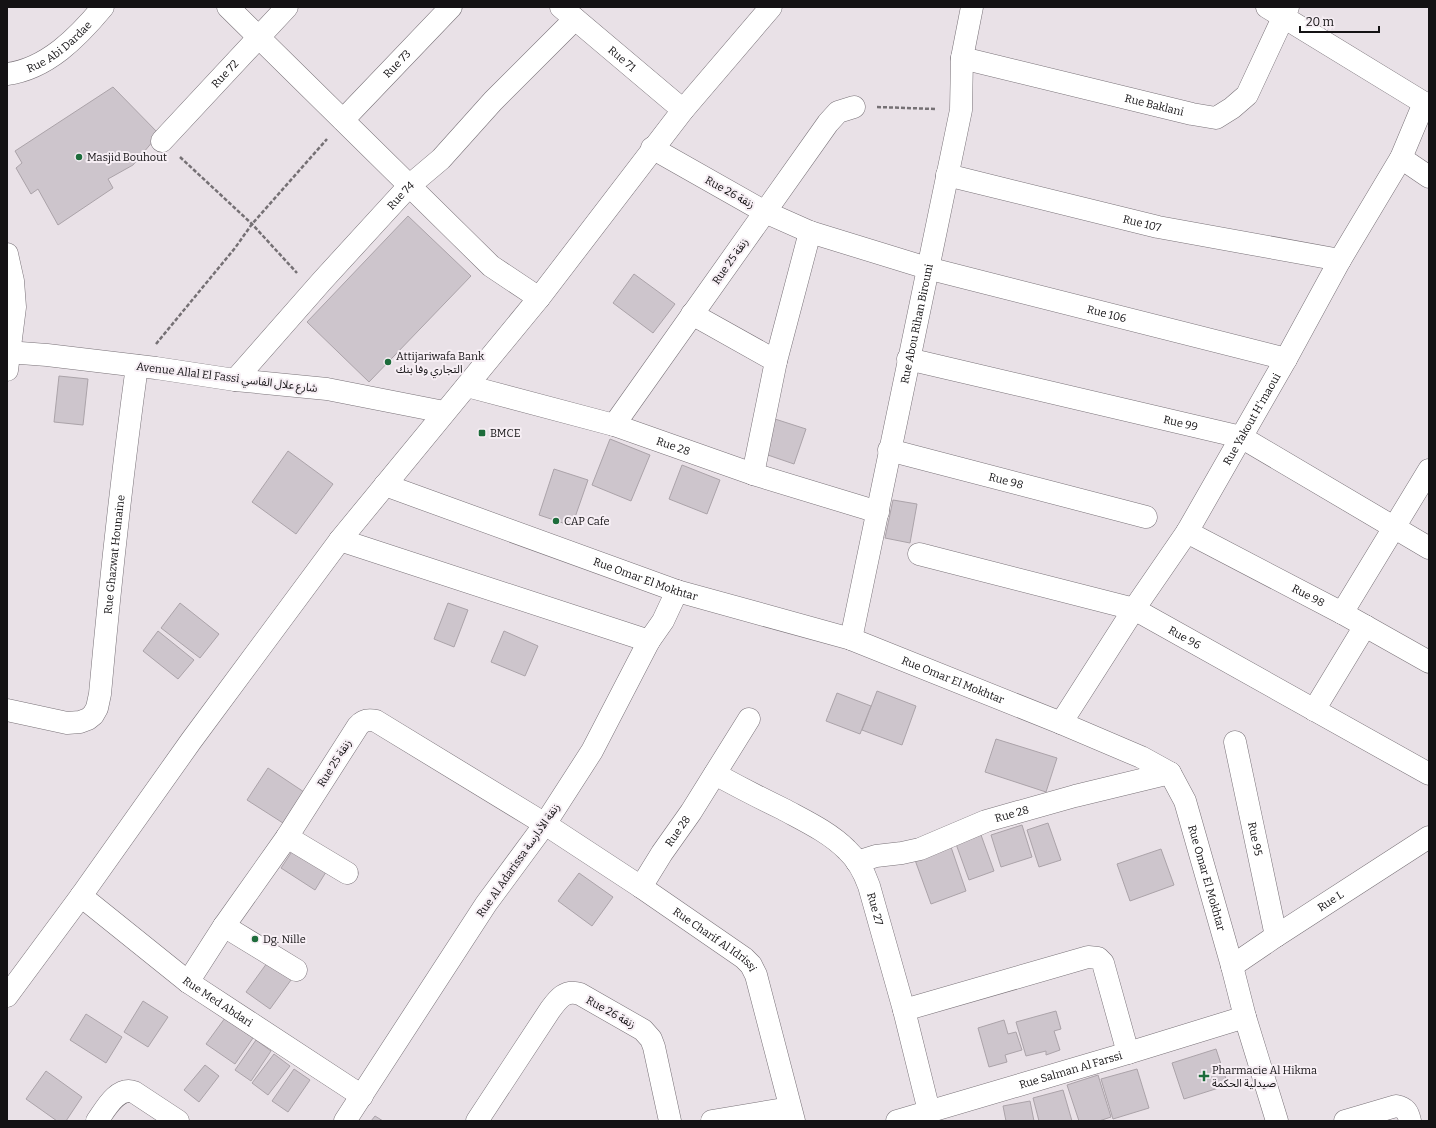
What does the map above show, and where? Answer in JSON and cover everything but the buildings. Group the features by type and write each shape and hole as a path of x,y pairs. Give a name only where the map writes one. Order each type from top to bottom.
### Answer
{"street":[{"name":"Rue Abi Dardae","path":"7,74 17,73 39,64 62,48 84,29 103,7"},
{"path":"228,7 491,266 539,298"},
{"name":"Rue 72","path":"162,141 287,7"},
{"name":"Rue 73","path":"343,120 451,7"},
{"path":"7,996 81,896 191,741 340,540 539,298 652,148 771,7"},
{"name":"Rue Abou Rihan Birouni","path":"851,639 961,110 962,58 972,7"},
{"path":"1280,10 1426,105"},
{"name":"Rue Baklani","path":"962,58 1192,114 1216,118 1232,108 1247,95 1280,10"},
{"name":"Rue 71","path":"568,13 683,110"},
{"name":"Rue 74","path":"235,380 409,186 441,159 498,96 568,13"},
{"name":"Rue Yakout H'maoui","path":"1061,723 1134,609 1187,532 1286,359 1340,260 1401,158 1426,105"},
{"name":"Rue 25 زنقة","path":"614,425 828,123 838,112 854,107"},
{"name":"Rue 26 زنقة","path":"652,148 766,212 810,232 927,268"},
{"path":"1401,158 1429,177"},
{"name":"Rue 107","path":"947,175 1158,227 1340,260"},
{"path":"753,474 776,361 810,232"},
{"path":"7,254 13,281 15,307 8,358"},
{"name":"Rue 106","path":"927,268 1286,359"},
{"path":"692,314 776,361"},
{"name":"Avenue Allal El Fassi شارع علال الفاسي","path":"8,358 47,355 235,380 327,388 444,412"},
{"name":"Rue 99","path":"908,359 1241,438 1429,548"},
{"name":"Rue Ghazwat Hounaine","path":"7,710 67,723 80,722 88,719 93,715 97,708 100,694 122,475 137,366"},
{"name":"Rue 28","path":"467,386 614,425 753,474 878,512"},
{"name":"Rue 98","path":"890,450 1146,517"},
{"path":"1342,613 1429,470"},
{"name":"Rue Omar El Mokhtar","path":"385,485 677,591 851,639 1061,723 1141,757 1170,773 1185,801 1245,1017 1277,1121"},
{"name":"Rue 98","path":"1187,532 1342,613 1429,662"},
{"path":"340,540 650,641"},
{"name":"Rue 96","path":"919,554 1134,609 1429,774"},
{"name":"Rue Al Adarissa زنقة الأدارسة","path":"345,1121 486,904 545,824 592,751 650,641 663,621 677,591"},
{"path":"1314,710 1365,626"},
{"name":"Rue 28","path":"641,887 662,853 691,812 749,719"},
{"name":"Rue 25 زنقة","path":"188,982 224,926 287,837 358,726 363,721 376,721 545,824"},
{"name":"Rue 95","path":"1235,742 1276,936"},
{"name":"Rue 28","path":"857,862 876,856 920,849 986,821 1075,796 1170,773"},
{"name":"Rue 27","path":"714,774 816,827 834,838 848,850 857,862 863,871 868,886 904,1010 944,1113"},
{"name":"Rue Charif Al Idrissi","path":"545,824 641,887 724,945 737,952 751,965 759,986 792,1114"},
{"path":"287,837 347,873"},
{"name":"Rue L","path":"1232,966 1276,936 1427,842"},
{"name":"Rue Med Abdari","path":"81,896 188,982 362,1096"},
{"path":"224,926 296,970"},
{"path":"904,1010 1088,957 1098,958 1103,963 1128,1053"},
{"name":"Rue 26 زنقة","path":"477,1121 550,1010 559,998 573,992 580,994 643,1030 648,1035 654,1047 670,1121"},
{"name":"Rue Salman Al Farssi","path":"896,1121 944,1113 1128,1053 1245,1017"},
{"path":"97,1121 111,1100 128,1091 134,1092 178,1121"},
{"path":"1345,1121 1396,1106 1404,1108 1408,1112 1410,1121"},
{"path":"712,1121 792,1114"}],"path":[{"path":"854,107 961,110"},
{"path":"137,366 235,248 252,224 343,120"},
{"path":"162,141 252,224 314,291"}],"place":[{"name":"Masjid Bouhout","path":"79,157"},
{"name":"Attijariwafa Bank التجاري وفا بنك","path":"388,362"},
{"name":"BMCE","path":"482,433"},
{"name":"CAP Cafe","path":"556,521"},
{"name":"Dg. Nille","path":"255,939"},
{"name":"Pharmacie Al Hikma صيدلية الحكمة","path":"1204,1076"}]}
